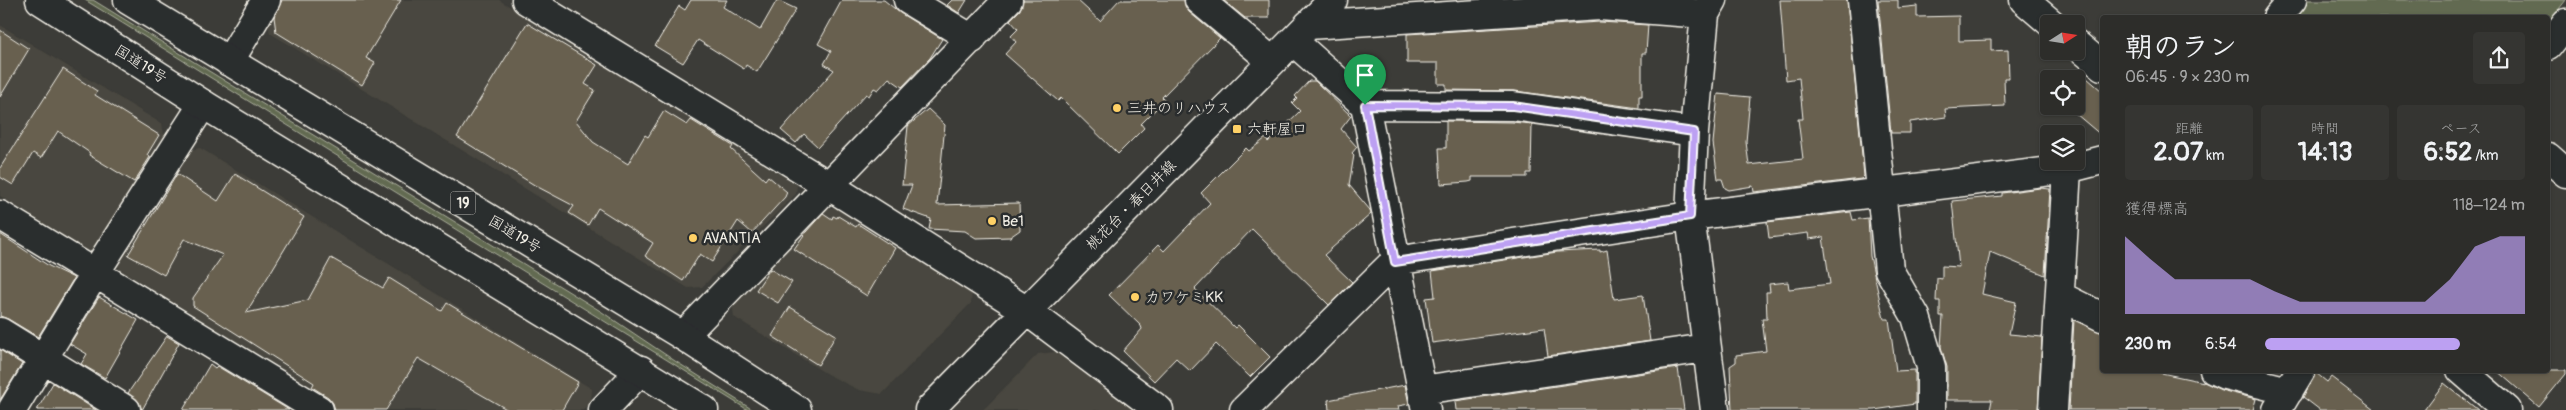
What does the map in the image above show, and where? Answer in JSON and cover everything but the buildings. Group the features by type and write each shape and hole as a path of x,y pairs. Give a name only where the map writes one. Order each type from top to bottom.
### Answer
{"main road":[{"name":"国道19号","path":"40,0 203,104 704,410"},
{"name":"国道19号","path":"128,0 683,336 796,410"},
{"path":"229,62 266,0"},
{"path":"526,0 828,185 1026,311 1159,410"},
{"path":"908,0 972,39"},
{"path":"683,336 1008,0"},
{"path":"1199,0 1272,62"},
{"name":"桃花台・春日井線","path":"929,410 1333,0"},
{"path":"1862,0 1889,270 1916,317 1930,367 1931,410"},
{"path":"2024,0 2042,15"},
{"path":"2280,15 2292,0"},
{"path":"1300,33 1600,6 1709,7 1694,132 1690,216 1715,410"},
{"path":"2550,43 2566,23"},
{"path":"1300,33 1365,105 1424,400 1706,348"},
{"path":"2085,52 2100,64"},
{"path":"12,410 95,273 203,104"},
{"path":"1365,105 1513,106 1694,132"},
{"path":"2550,159 2566,173"},
{"path":"2085,165 2100,161"},
{"path":"1244,410 1395,262 1690,216 2068,170 2053,410"},
{"path":"0,215 319,410"},
{"path":"2060,296 2100,316"},
{"path":"0,332 126,410"},
{"path":"603,410 641,370"},
{"path":"2220,373 2287,397"},
{"path":"2464,373 2507,410"}],"shaded area":[{"path":"275,0 499,0 797,185 796,194 702,287 688,288 270,33 266,15"},
{"path":"0,25 162,124 165,139 98,249 88,251 0,196"},
{"path":"200,148 592,389 591,402 583,410 349,410 119,269 117,260 182,152"},
{"path":"823,208 836,208 972,293 971,303 882,394 859,390 827,374 734,317 732,301"},
{"path":"1055,352 1134,410 983,410 1038,354"}],"green space":[{"path":"85,0 93,0 602,312 753,410 748,410"},
{"path":"2308,0 2566,0 2550,20 2550,15 2296,15"}],"place":[{"name":"三井のリハウス","path":"1117,108"},
{"name":"六軒屋口","path":"1237,129"},
{"name":"Be1","path":"992,221"},
{"name":"AVANTIA","path":"693,238"},
{"name":"カワケミKK","path":"1135,297"}],"route":[{"path":"1365,105 1513,106 1694,132 1690,216 1395,262 1365,105"}]}
